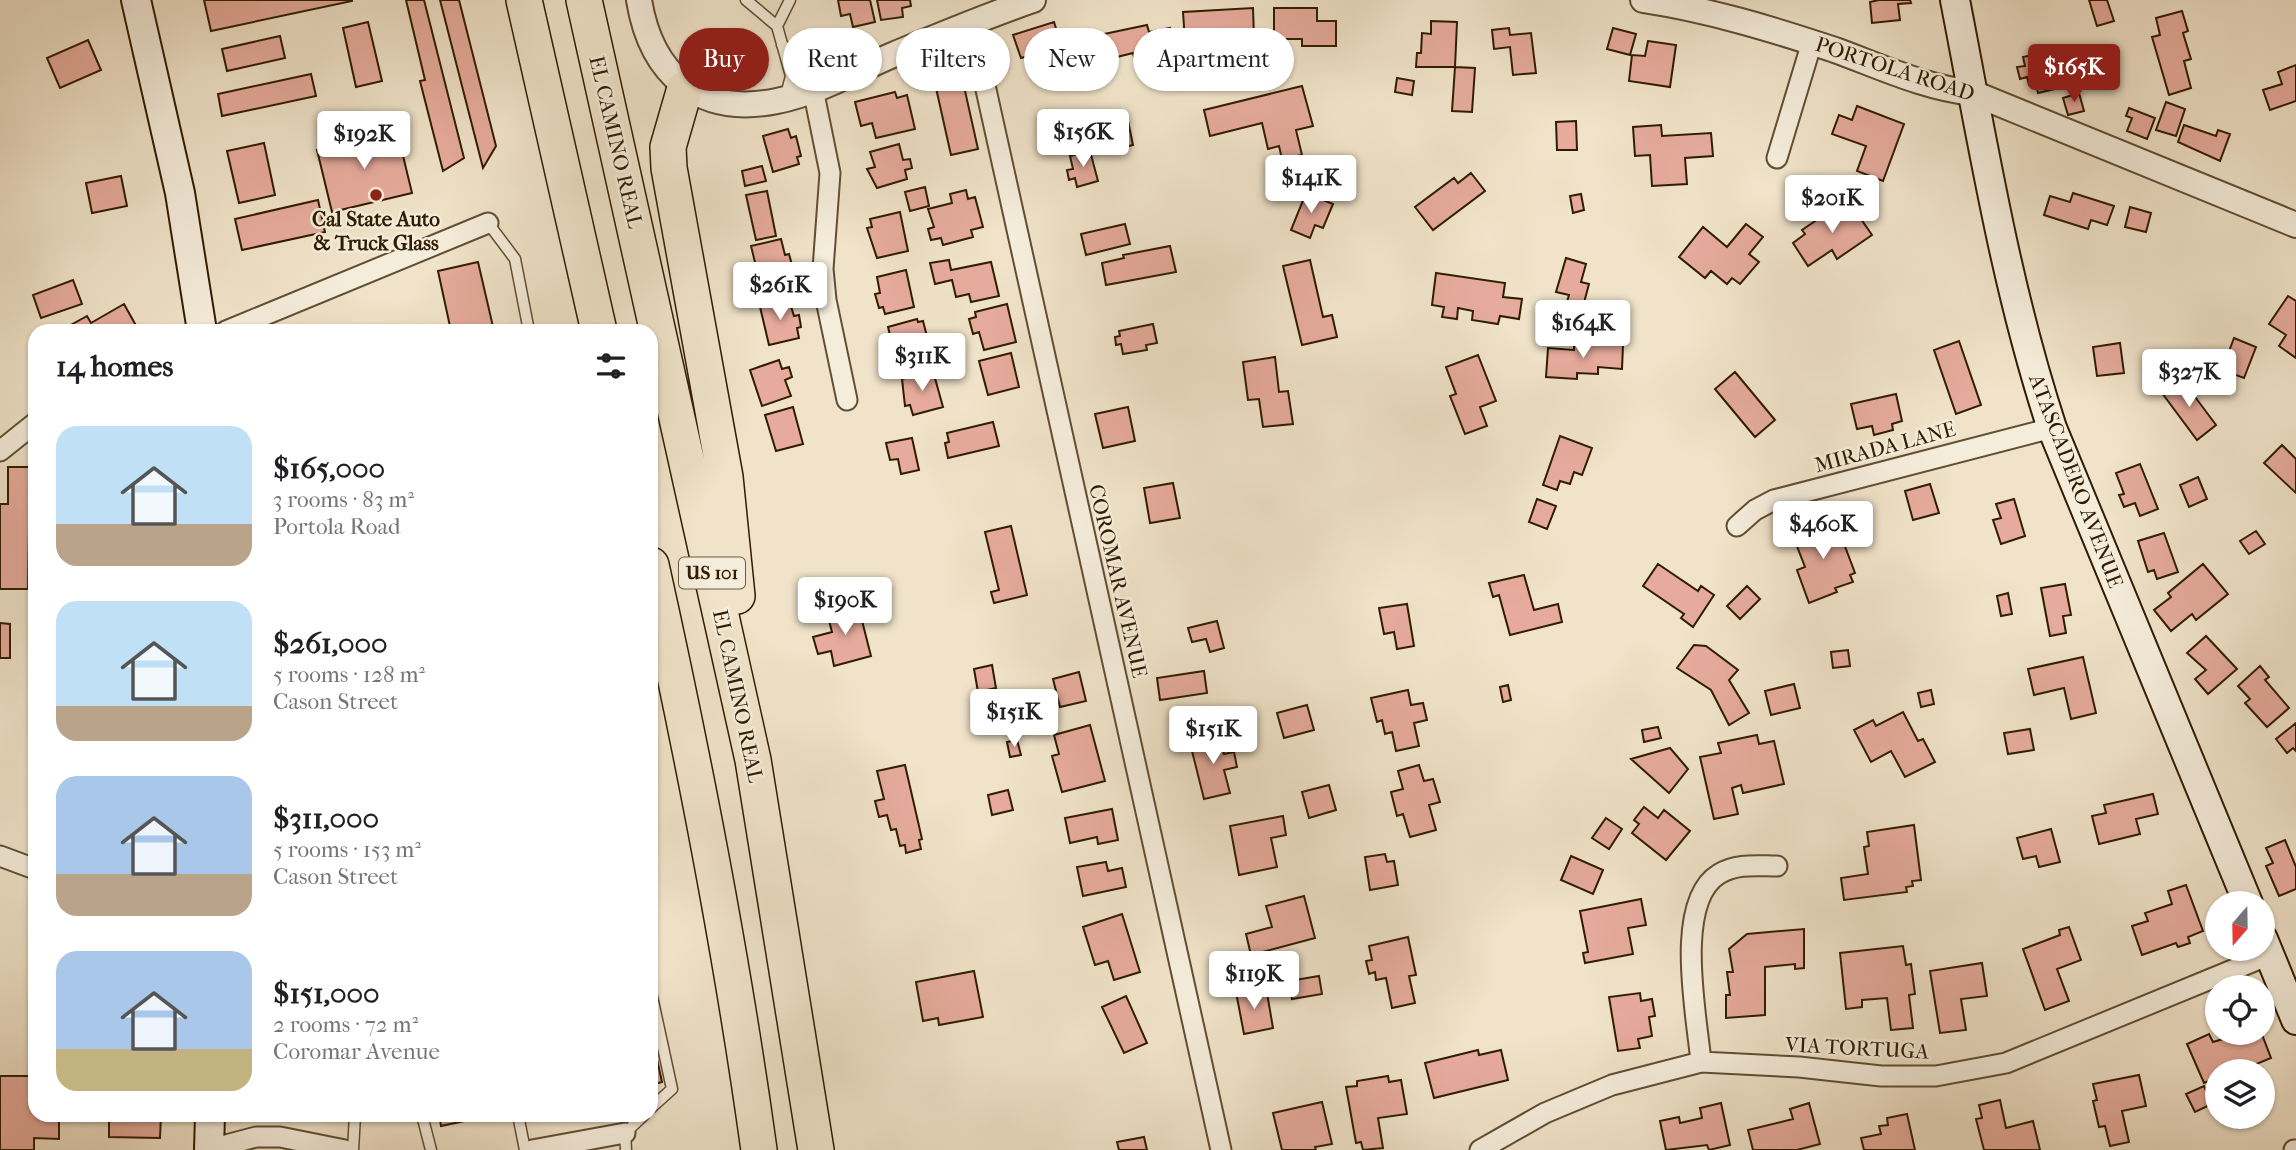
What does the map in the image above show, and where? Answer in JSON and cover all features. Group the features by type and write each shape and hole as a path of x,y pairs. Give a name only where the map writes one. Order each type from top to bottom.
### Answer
{"highway":[{"path":"524,0 597,324"},
{"name":"EL CAMINO REAL","path":"584,0 656,324"},
{"path":"684,91 668,147 668,169 725,477 753,760"},
{"name":"EL CAMINO REAL","path":"658,333 753,760 817,1150"},
{"name":"US 101","path":"658,598 697,783 739,1016 759,1150"}],"main road":[{"path":"136,0 180,192 201,324"},
{"name":"ATASCADERO AVENUE","path":"1955,0 2014,299 2052,428 2243,891"},
{"path":"2272,961 2296,1020"},
{"path":"209,1150 210,1122"}],"street":[{"path":"639,0 644,30 655,54 679,81"},
{"path":"882,58 979,13 1033,0"},
{"name":"PORTOLA ROAD","path":"1643,0 1695,8 1812,43 1948,90 1973,93 2296,225"},
{"name":"COROMAR AVENUE","path":"979,13 1221,1150"},
{"path":"1776,158 1812,43"},
{"path":"693,91 727,103 759,103 806,91"},
{"path":"825,91 830,173 823,268 826,300 847,400"},
{"path":"243,324 488,223"},
{"name":"MIRADA LANE","path":"1737,526 1755,510 1774,500 2052,428"},
{"path":"0,451 28,429"},
{"path":"0,856 28,866"},
{"path":"1701,1062 1690,936 1702,894 1717,874 1741,865 1777,866"},
{"name":"VIA TORTUGA","path":"1480,1150 1545,1113 1612,1085 1701,1062 1799,1067 1881,1076 1936,1076 1975,1071 2052,1046 2236,961"},
{"path":"209,1150 257,1137 280,1137 345,1150"},
{"path":"532,1150 626,1141"}],"lane":[{"path":"746,0 777,26 791,76 786,98"},
{"path":"777,26 790,0"},
{"path":"488,223 515,259 528,324"},
{"path":"658,1024 672,1088 658,1101"},
{"path":"353,1150 355,1122"},
{"path":"424,1122 431,1150"},
{"path":"519,1122 525,1150"},
{"path":"626,1141 639,1122"}],"building":[{"path":"204,0 352,0 352,1 211,31"},
{"path":"406,0 424,0 464,158 443,171 420,81 425,80"},
{"path":"440,0 459,0 496,146 483,168"},
{"path":"838,0 870,0 875,22 853,27 850,14 841,16"},
{"path":"877,0 910,0 911,6 902,8 903,17 881,20"},
{"path":"1910,0 1911,3 1898,4 1900,20 1872,23 1870,2"},
{"path":"2089,0 2107,0 2114,21 2097,26"},
{"path":"1253,8 1254,28 1184,28 1183,12"},
{"path":"1274,8 1317,8 1317,21 1336,21 1336,46 1302,46 1302,39 1294,39 1294,28 1274,28"},
{"path":"2182,11 2188,31 2183,33 2191,59 2184,61 2191,88 2169,95 2152,37 2160,35 2156,18"},
{"path":"1431,21 1457,22 1455,67 1416,67 1417,53 1421,53 1422,33 1431,34"},
{"path":"368,22 382,81 356,87 343,28"},
{"path":"1054,22 1056,28 1035,28"},
{"path":"1147,25 1148,28 1133,28 1133,53 1119,56 1119,31"},
{"path":"1509,28 1510,35 1531,33 1536,73 1513,75 1510,47 1494,49 1492,30"},
{"path":"1613,28 1636,34 1630,55 1607,49"},
{"path":"1024,32 1024,57 1021,58 1013,35"},
{"path":"280,36 285,58 227,71 222,49"},
{"path":"88,40 101,70 60,88 47,58"},
{"path":"1648,41 1676,45 1670,87 1629,81 1632,55 1645,56"},
{"path":"2048,52 2055,89 2038,93 2036,84 2029,85 2027,77 2020,79 2017,67 2025,66 2023,57"},
{"path":"2296,65 2296,101 2270,110 2263,90 2282,84 2278,72"},
{"path":"1455,67 1475,68 1472,112 1452,111"},
{"path":"311,74 316,96 222,116 218,94"},
{"path":"1397,78 1414,81 1412,95 1395,92"},
{"path":"1302,86 1313,126 1296,130 1302,155 1282,159 1279,146 1268,149 1262,123 1210,136 1204,110 1282,91 1294,91 1294,88"},
{"path":"937,91 965,91 978,149 951,155"},
{"path":"895,92 897,98 907,95 915,129 876,138 872,123 861,126 855,102"},
{"path":"2079,93 2084,111 2068,115 2063,98"},
{"path":"2166,102 2185,109 2176,136 2156,130"},
{"path":"1857,106 1904,124 1883,181 1857,171 1866,146 1832,134 1839,115 1852,120"},
{"path":"2129,108 2155,118 2147,139 2127,131 2132,118 2126,116"},
{"path":"1128,121 1133,145 1104,152 1098,127"},
{"path":"1576,121 1577,150 1557,150 1556,122"},
{"path":"1661,125 1662,136 1711,133 1713,156 1685,158 1687,184 1652,186 1650,155 1635,156 1633,127"},
{"path":"2184,125 2216,136 2218,130 2230,134 2220,161 2178,142"},
{"path":"788,129 791,138 796,136 801,156 797,157 799,164 773,172 763,136"},
{"path":"397,131 412,193 332,212 317,150"},
{"path":"264,143 275,195 239,203 227,151"},
{"path":"899,144 903,160 910,159 912,168 905,170 907,179 877,188 867,169 875,167 870,152"},
{"path":"1090,151 1098,181 1077,187 1075,178 1069,180 1067,170 1073,169 1070,156"},
{"path":"762,166 766,181 745,186 742,171"},
{"path":"1471,173 1485,191 1433,230 1415,207 1454,178 1458,183"},
{"path":"121,176 127,206 92,213 86,183"},
{"path":"925,187 929,206 910,211 905,192"},
{"path":"966,190 968,199 975,197 983,227 971,230 973,237 943,245 941,238 931,240 928,229 934,227 928,209 952,203 950,194"},
{"path":"767,191 776,236 756,240 746,195"},
{"path":"1306,193 1333,204 1323,228 1315,225 1310,238 1291,230"},
{"path":"2073,193 2114,206 2107,225 2091,220 2088,229 2044,215 2050,196 2070,202"},
{"path":"1581,194 1584,210 1573,213 1570,196"},
{"path":"318,200 325,232 242,250 235,219"},
{"path":"1850,203 1872,235 1837,259 1832,250 1808,266 1793,243 1805,234 1802,230 1830,211 1833,215"},
{"path":"2130,207 2151,213 2146,232 2125,227"},
{"path":"900,212 908,251 877,258 867,228 872,227 870,219"},
{"path":"1125,224 1130,244 1086,255 1081,234"},
{"path":"1746,224 1763,237 1749,254 1759,262 1740,284 1732,278 1727,284 1711,271 1705,278 1679,257 1703,227 1727,247"},
{"path":"781,239 785,255 789,254 792,265 784,266 787,277 760,283 751,246"},
{"path":"1170,246 1176,272 1106,285 1102,263 1124,258 1123,255"},
{"path":"1566,258 1586,264 1581,282 1589,284 1582,310 1566,305 1569,295 1556,292"},
{"path":"949,260 951,270 991,262 999,296 971,302 969,294 956,297 952,280 935,284 930,263"},
{"path":"1310,260 1323,317 1332,315 1337,337 1302,345 1283,266"},
{"path":"478,262 492,324 449,324 438,271"},
{"path":"906,270 914,307 885,314 883,307 879,308 875,294 880,293 877,277"},
{"path":"1436,273 1505,283 1503,297 1522,299 1519,319 1500,316 1498,324 1472,320 1473,311 1458,308 1457,319 1442,317 1444,307 1432,305"},
{"path":"73,280 82,304 41,318 33,295"},
{"path":"2288,296 2296,301 2296,358 2279,346 2286,335 2269,324"},
{"path":"789,300 794,316 799,315 799,338 769,345 760,307"},
{"path":"124,304 135,324 73,324 87,316 91,323"},
{"path":"1007,304 1016,342 984,350 979,332 973,334 969,319 976,317 975,312"},
{"path":"917,319 918,322 923,321 929,344 922,346 925,358 896,365 892,348 887,349 883,336 890,335 888,327"},
{"path":"1153,324 1157,343 1146,345 1147,350 1123,354 1121,344 1116,345 1115,337 1120,336 1119,331"},
{"path":"2234,338 2256,347 2244,378 2222,370"},
{"path":"1959,341 1981,405 1956,414 1934,350"},
{"path":"1574,342 1623,345 1622,369 1598,367 1598,374 1577,373 1577,379 1546,377 1548,348 1574,350"},
{"path":"2120,343 2124,373 2097,376 2093,347"},
{"path":"1011,353 1019,387 988,395 979,361"},
{"path":"1478,355 1496,401 1480,407 1487,426 1465,434 1450,396 1456,394 1446,367"},
{"path":"1275,357 1279,392 1288,391 1293,424 1263,427 1259,399 1248,400 1243,362"},
{"path":"779,360 782,369 789,367 792,377 785,380 791,396 762,406 750,370"},
{"path":"933,371 943,407 913,415 910,405 905,406 902,379"},
{"path":"1735,372 1775,420 1755,437 1715,389"},
{"path":"2181,378 2216,425 2197,440 2162,393"},
{"path":"1896,394 1902,421 1892,424 1893,430 1874,435 1872,426 1857,429 1851,404"},
{"path":"793,407 803,444 776,451 765,415"},
{"path":"1128,407 1135,441 1103,448 1095,414"},
{"path":"993,422 999,446 948,458 945,443 949,442 947,433"},
{"path":"1560,436 1592,448 1582,475 1574,472 1570,484 1560,481 1557,490 1543,485"},
{"path":"912,438 919,470 901,474 898,459 890,460 886,443"},
{"path":"2282,445 2296,459 2296,493 2264,463"},
{"path":"2140,464 2158,509 2140,516 2135,503 2124,507 2119,495 2124,494 2116,473"},
{"path":"8,467 28,467 28,589 0,589 0,504 8,504"},
{"path":"2198,477 2207,499 2189,507 2180,485"},
{"path":"1173,483 1180,518 1150,523 1144,488"},
{"path":"1930,484 1939,513 1913,520 1905,491"},
{"path":"1537,499 1556,506 1547,529 1529,522"},
{"path":"2014,499 2025,536 2001,544 1993,520 2001,518 1996,504"},
{"path":"1835,520 1855,573 1850,575 1853,582 1835,588 1837,592 1809,603 1797,570 1805,567 1793,536"},
{"path":"1011,526 1027,595 994,603 991,592 999,590 985,532"},
{"path":"2256,531 2265,544 2249,554 2240,541"},
{"path":"2164,533 2178,572 2157,579 2154,570 2148,572 2138,541"},
{"path":"1658,564 1698,591 1701,586 1714,595 1693,627 1681,618 1684,614 1643,586"},
{"path":"2203,564 2228,594 2196,620 2192,614 2171,631 2154,610 2171,597 2168,593"},
{"path":"1524,575 1534,610 1558,604 1562,622 1510,635 1499,595 1493,597 1489,583"},
{"path":"2065,584 2071,615 2063,616 2066,633 2050,636 2041,588"},
{"path":"1747,586 1760,599 1740,619 1727,606"},
{"path":"2008,593 2012,614 2001,616 1997,596"},
{"path":"1407,604 1414,646 1397,649 1394,632 1384,634 1379,608"},
{"path":"858,605 871,656 834,666 831,651 818,654 813,637 832,632 827,613"},
{"path":"1217,621 1224,648 1210,652 1206,639 1192,642 1188,628"},
{"path":"0,623 10,624 10,658 0,658"},
{"path":"2206,636 2237,669 2208,694 2195,679 2206,670 2187,653"},
{"path":"1694,645 1706,646 1738,670 1729,680 1749,713 1729,725 1711,690 1677,668"},
{"path":"1848,650 1850,666 1833,668 1831,652"},
{"path":"2083,657 2096,713 2071,719 2064,688 2034,695 2028,669"},
{"path":"992,665 996,688 978,692 974,669"},
{"path":"2260,666 2269,677 2265,680 2289,708 2267,727 2245,703 2250,699 2238,686"},
{"path":"1204,671 1207,693 1160,700 1157,678"},
{"path":"1079,672 1086,701 1060,707 1053,679"},
{"path":"1794,684 1800,708 1771,715 1765,691"},
{"path":"1508,685 1511,700 1503,702 1500,687"},
{"path":"1408,690 1411,705 1423,703 1427,720 1414,723 1419,746 1396,751 1392,732 1385,734 1382,720 1377,722 1371,698"},
{"path":"1931,690 1934,704 1921,707 1918,693"},
{"path":"1307,705 1314,730 1284,738 1277,713"},
{"path":"1903,712 1918,741 1923,739 1935,762 1905,777 1891,751 1871,762 1854,730 1873,720 1876,726"},
{"path":"2296,723 2296,751 2293,748 2287,753 2276,739"},
{"path":"1090,725 1105,781 1062,792 1052,756 1059,754 1054,735"},
{"path":"1658,727 1661,738 1644,742 1642,730"},
{"path":"2030,729 2034,750 2008,754 2004,733"},
{"path":"1220,735 1224,754 1234,752 1237,767 1224,770 1230,793 1204,799 1190,743"},
{"path":"1757,735 1759,744 1774,741 1784,784 1743,793 1741,785 1732,788 1738,814 1714,819 1700,757 1721,753 1718,743"},
{"path":"1017,740 1021,755 1010,757 1007,742"},
{"path":"1670,748 1688,769 1669,793 1631,759"},
{"path":"905,765 922,839 919,840 921,849 906,853 905,845 900,846 896,829 891,830 887,815 879,817 875,801 884,799 877,771"},
{"path":"1419,765 1424,781 1433,779 1440,802 1429,805 1436,830 1410,837 1403,814 1397,816 1391,792 1403,789 1398,771"},
{"path":"1329,785 1336,810 1309,818 1302,792"},
{"path":"1008,790 1013,810 992,815 988,795"},
{"path":"2153,794 2158,814 2136,819 2140,834 2099,844 2092,816 2106,813 2104,805"},
{"path":"1644,807 1658,818 1664,810 1690,831 1666,860 1632,833 1639,824 1634,820"},
{"path":"1112,809 1118,840 1098,844 1097,837 1070,843 1065,818"},
{"path":"1283,816 1286,835 1271,838 1277,867 1239,875 1230,826"},
{"path":"1606,818 1622,829 1609,849 1592,838"},
{"path":"1914,825 1921,880 1912,881 1913,886 1906,887 1907,892 1844,900 1841,878 1868,874 1864,847 1869,846 1867,832"},
{"path":"2051,829 2060,862 2039,867 2036,856 2023,859 2017,838"},
{"path":"2285,840 2296,867 2296,889 2279,896 2266,866 2273,863 2266,848"},
{"path":"1385,854 1387,862 1394,861 1398,885 1370,890 1365,857"},
{"path":"1571,856 1603,870 1593,894 1561,880"},
{"path":"1106,862 1108,871 1122,868 1126,887 1083,896 1077,867"},
{"path":"2186,885 2203,931 2188,937 2190,943 2178,947 2176,943 2142,955 2132,926 2148,921 2145,913 2172,904 2168,891"},
{"path":"1304,896 1315,938 1251,955 1246,934 1272,927 1266,906"},
{"path":"1641,899 1646,925 1628,928 1633,954 1585,963 1583,953 1588,952 1580,911"},
{"path":"1122,914 1140,972 1114,980 1108,961 1095,965 1083,927"},
{"path":"2069,927 2081,960 2057,969 2069,1001 2045,1010 2023,949 2060,935 2059,930"},
{"path":"1804,929 1804,968 1795,969 1795,964 1765,967 1765,1015 1726,1018 1726,995 1730,995 1727,972 1733,972 1729,949 1747,934"},
{"path":"1408,937 1416,975 1409,976 1415,1003 1392,1008 1386,978 1376,980 1375,972 1369,974 1366,961 1372,960 1369,946"},
{"path":"1903,946 1906,965 1911,964 1915,994 1909,995 1913,1028 1891,1030 1887,998 1862,1000 1862,1007 1846,1009 1840,953"},
{"path":"1982,963 1987,996 1961,999 1966,1030 1940,1033 1930,971"},
{"path":"974,971 983,1017 939,1025 938,1018 923,1021 916,982"},
{"path":"1319,976 1322,994 1292,999 1289,981"},
{"path":"1256,988 1257,995 1267,993 1273,1028 1244,1034 1236,992"},
{"path":"1640,993 1641,1001 1652,999 1655,1016 1649,1017 1652,1036 1638,1039 1640,1048 1618,1051 1609,997"},
{"path":"1126,996 1147,1043 1124,1053 1102,1007"},
{"path":"2205,1036 2205,1045 2266,1045 2271,1058 2205,1059 2204,1083 2187,1044"},
{"path":"1478,1050 1479,1055 1501,1050 1508,1080 1434,1098 1425,1063"},
{"path":"658,1064 662,1082 658,1083"},
{"path":"2139,1075 2146,1106 2122,1111 2129,1142 2110,1146 2105,1126 2099,1127 2093,1101 2097,1100 2093,1084"},
{"path":"0,1076 28,1076 28,1122 59,1122 59,1139 34,1138 34,1150 0,1150"},
{"path":"1388,1076 1389,1082 1401,1080 1407,1114 1378,1118 1383,1148 1363,1150 1361,1142 1356,1143 1346,1087 1357,1086 1357,1081"},
{"path":"2204,1086 2205,1107 2195,1112 2186,1094"},
{"path":"2000,1100 2006,1128 2033,1121 2040,1150 1984,1150 1976,1119 1982,1118 1979,1105"},
{"path":"1322,1102 1332,1144 1315,1147 1316,1150 1282,1150 1273,1113"},
{"path":"1721,1103 1730,1145 1709,1150 1707,1145 1666,1150 1660,1121 1679,1117 1680,1123 1702,1118 1700,1108"},
{"path":"1809,1103 1820,1144 1797,1150 1753,1150 1748,1130 1793,1119 1790,1109"},
{"path":"1907,1114 1915,1150 1864,1150 1861,1138 1881,1134 1879,1126 1888,1125 1887,1118"},
{"path":"109,1122 161,1122 160,1138 109,1137"},
{"path":"440,1122 460,1122 441,1126"},
{"path":"1144,1137 1147,1150 1119,1150 1117,1142"}],"place":[{"name":"Cal State Auto & Truck Glass","path":"376,195"}]}
